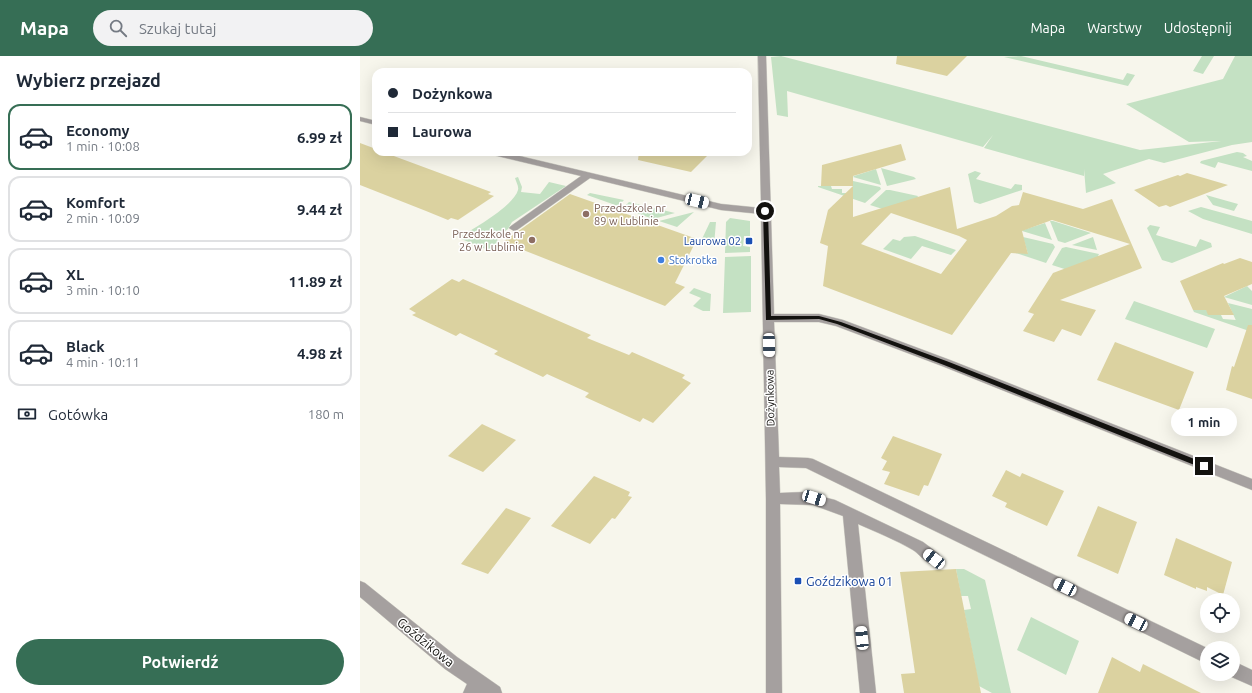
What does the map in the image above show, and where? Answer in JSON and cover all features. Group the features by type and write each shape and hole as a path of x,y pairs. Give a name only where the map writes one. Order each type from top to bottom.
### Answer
{"street":[{"name":"Dożynkowa","path":"762,56 773,499 774,693"},
{"path":"360,119 372,122"},
{"path":"510,156 721,207 765,211"},
{"path":"514,228 589,174"},
{"path":"768,318 819,318 839,323 946,363 1252,485"},
{"path":"772,462 808,463 1200,653"},
{"path":"773,499 800,496 828,502 918,546 934,559"},
{"path":"850,513 868,693"},
{"name":"Goździkowa","path":"360,588 451,663 475,688 494,693"},
{"path":"1240,672 1252,678"}],"green space":[{"path":"781,56 1140,150 1221,141 1189,142 1126,104 1223,79 1235,56 1252,56 1252,142 1232,145 1164,163 1149,159 1103,174 1116,183 1086,193 1084,169 1084,176 984,148 993,135 983,147 787,91 788,117 777,115 771,57"},
{"path":"1021,56 1123,80 1127,73 1135,75 1128,86 1004,57"},
{"path":"1202,56 1214,56 1203,74 1193,71"},
{"path":"1237,152 1243,153 1247,156 1243,157 1252,161 1252,171 1218,162 1215,168 1200,163 1201,161"},
{"path":"881,168 914,177 916,179 887,186"},
{"path":"876,169 881,185 853,177 854,176"},
{"path":"975,171 981,173 976,179 1011,189 1015,184 1022,185 1022,190 980,204 974,202 968,174"},
{"path":"518,177 522,187 521,192 540,194 549,182 566,186 512,222 508,229 498,236 497,243 488,250 459,238 492,217 515,197 518,186 515,178"},
{"path":"853,181 880,187 881,189 865,203 818,187 831,186 832,189 842,189 842,193 852,193 853,196"},
{"path":"886,190 918,196 920,221 870,205"},
{"path":"590,193 624,200 618,206 587,195"},
{"path":"1206,195 1238,204 1234,211 1213,205"},
{"path":"629,202 675,213 653,219 623,208"},
{"path":"1201,207 1252,221 1252,234 1203,219 1188,211"},
{"path":"694,212 677,227 659,221"},
{"path":"730,218 750,221 750,236 744,236 743,246 750,247 750,252 725,253 726,222"},
{"path":"1050,221 1091,233 1065,243 1058,241"},
{"path":"710,222 716,222 714,245 701,241"},
{"path":"1045,223 1052,240 1022,231 1023,230"},
{"path":"1150,225 1160,227 1156,235 1196,247 1200,239 1211,243 1212,247 1172,263 1162,260 1147,228"},
{"path":"915,236 956,250 951,255 922,246 911,259 883,249 893,239 900,241 904,237"},
{"path":"1023,237 1053,244 1055,247 1046,263 986,243 1026,250 1028,254"},
{"path":"1093,237 1097,250 1072,245"},
{"path":"1066,247 1099,254 1098,256 1108,281 1105,282 1052,265 1062,248"},
{"path":"751,256 751,312 723,313 725,257"},
{"path":"1247,286 1252,291 1252,305 1224,297"},
{"path":"694,288 711,294 710,311 703,311 693,306 701,298 689,293"},
{"path":"1134,301 1215,329 1207,348 1125,319"},
{"path":"1228,303 1252,309 1252,332 1194,312 1193,310 1206,310 1221,315 1223,319 1236,320"},
{"path":"956,569 964,569 985,580 1011,693 992,693 979,686 964,610 971,609 968,596 961,596"},
{"path":"1031,617 1079,641 1066,675 1017,650"}],"building":[{"path":"897,56 967,56 947,76 896,64"},
{"path":"360,143 372,148 372,156 394,156 491,192 488,194 494,196 458,220 451,218 448,220 360,185"},
{"path":"901,144 906,160 853,176 853,186 821,186 822,165"},
{"path":"638,156 707,156 691,172 638,160"},
{"path":"1187,173 1228,185 1170,207 1166,205 1159,207 1134,190 1178,175 1180,176"},
{"path":"853,186 853,217 950,187 957,229 996,216 1012,206 1019,205 1023,192 1083,209 1112,199 1142,268 1060,300 1096,310 1081,336 1062,329 1054,342 1023,331 1034,314 1028,312 1053,273 1130,244 1052,220 1022,231 1028,254 1011,253 952,335 823,286 828,246 820,243 828,210","holes":["891,213 967,240 941,274 861,244"]},
{"path":"570,194 697,239 675,283 685,287 665,306 503,242"},
{"path":"1240,258 1252,262 1252,284 1224,296 1234,315 1208,315 1206,310 1193,310 1180,281 1223,263 1224,264"},
{"path":"452,279 459,282 463,279 591,335 587,338 629,355 632,352 685,375 682,378 691,383 653,423 643,418 640,422 585,397 589,393 547,374 543,377 494,354 498,351 460,333 456,336 412,315 416,313 409,309"},
{"path":"1248,325 1252,325 1252,399 1226,390 1232,366 1234,367"},
{"path":"1115,342 1194,372 1179,410 1097,380"},
{"path":"482,424 516,440 483,472 448,456"},
{"path":"893,436 942,454 928,486 924,485 919,496 884,484 890,472 882,470 887,461 881,458"},
{"path":"1006,470 1020,477 1022,473 1064,491 1047,526 1005,507 1007,503 992,496"},
{"path":"594,476 630,492 628,496 632,497 615,519 612,518 590,544 551,526"},
{"path":"1098,506 1137,522 1118,574 1077,556"},
{"path":"506,508 531,518 488,574 461,564"},
{"path":"1176,538 1232,562 1224,593 1219,593 1207,587 1207,591 1196,587 1196,589 1164,575"},
{"path":"956,569 981,693 904,693 901,674 915,673 900,572"},
{"path":"1112,657 1140,672 1143,664 1201,693 1098,693"}],"place":[{"name":"Przedszkole nr 89 w Lublinie","path":"586,214"},
{"name":"Przedszkole nr 26 w Lublinie","path":"532,240"},
{"name":"Laurowa 02","path":"749,241"},
{"name":"Stokrotka","path":"661,260"},
{"name":"Goździkowa 01","path":"798,581"}],"route":[{"path":"765,211 768,318 806,317 819,318 839,323 946,363 1204,466"}]}
